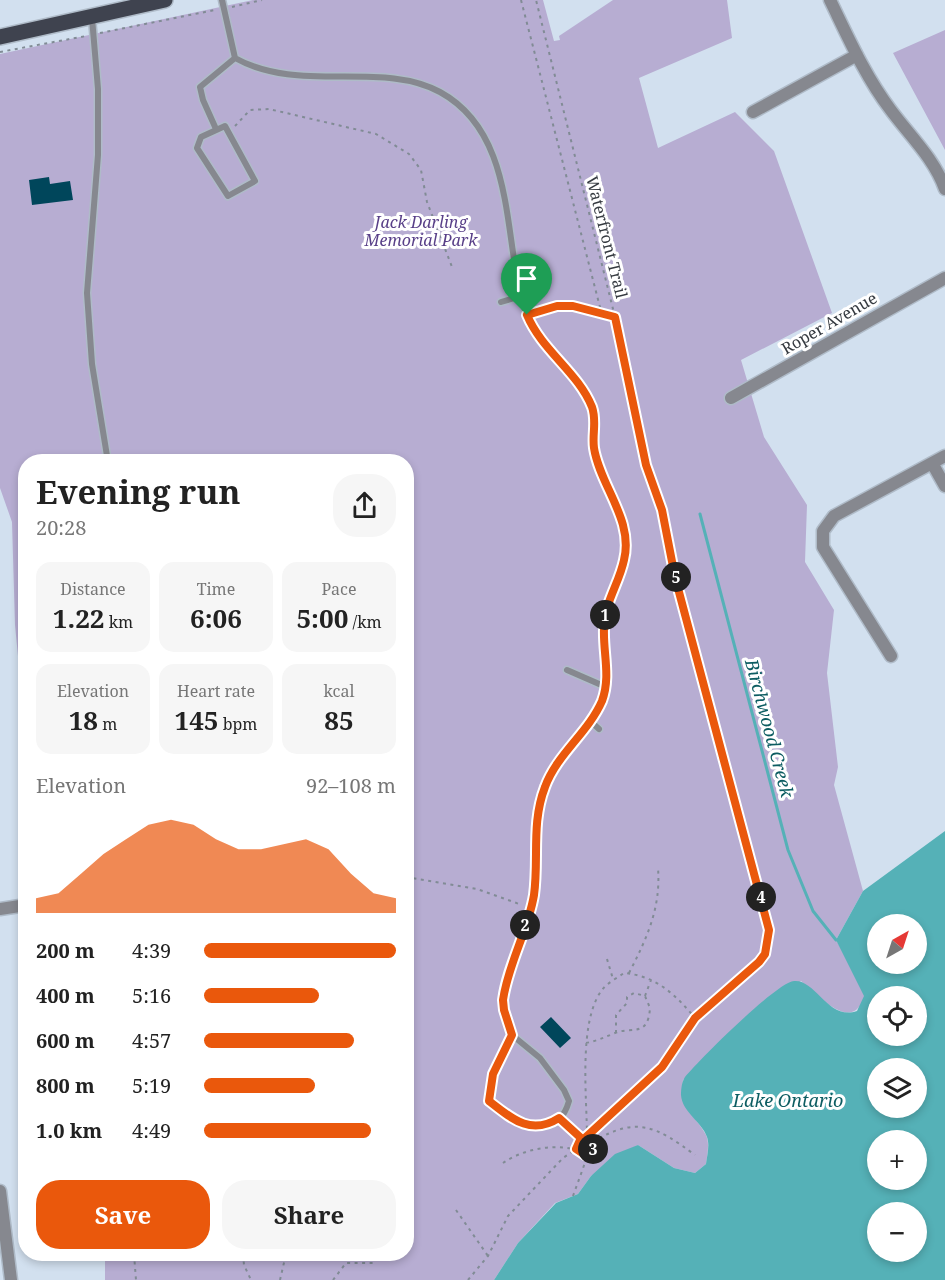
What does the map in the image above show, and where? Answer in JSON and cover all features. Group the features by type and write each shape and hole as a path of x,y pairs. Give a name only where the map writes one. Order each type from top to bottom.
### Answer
{"main road":[{"path":"0,37 165,0"}],"street":[{"path":"830,0 857,55 889,108 934,166 945,189"},
{"path":"753,112 857,55"},
{"name":"Roper Avenue","path":"731,398 945,278"},
{"path":"891,656 823,547 823,531 834,516 945,456"},
{"path":"932,463 945,486"},
{"path":"0,909 18,906"},
{"path":"0,1198 11,1280"}],"lane":[{"path":"222,0 235,58 254,69 292,76 401,80 440,92 455,103 480,130 491,148 499,171 521,296 527,315 543,344 586,396 594,416 594,446 600,471 624,526 624,560 607,603 604,618 606,687 600,704 558,761 538,806 534,894 505,987 504,1010 512,1035 531,1048 564,1090 569,1101 559,1118 543,1126 535,1127 518,1121 489,1101 493,1074 512,1035"},
{"path":"92,16 98,89 98,155 87,293 92,364 107,454"},
{"path":"216,129 200,87 235,58"},
{"path":"225,126 255,181 228,196 197,148 201,137 216,129 225,126"},
{"path":"501,302 521,296"},
{"path":"567,670 606,687"},
{"path":"589,720 599,729"}],"path":[{"path":"243,4 262,0"},
{"path":"521,0 602,315"},
{"name":"Waterfront Trail","path":"536,0 615,317 646,465 662,510 675,577 769,930 765,954 759,962 695,1018 662,1067 586,1137"},
{"path":"102,33 207,12"},
{"path":"0,52 81,37"},
{"path":"229,132 250,110 269,109 376,134 396,144 409,154 421,170 426,202 453,267"},
{"path":"527,315 557,306 573,306 615,317"},
{"path":"629,973 655,917 660,891 658,868"},
{"path":"414,878 477,889 531,907"},
{"path":"607,959 614,980"},
{"path":"586,1137 586,1033 600,992 624,973 629,973 651,980 676,994 695,1018"},
{"path":"586,1043 606,1039 616,1032 637,1031 647,1022 650,1008 645,996 651,980"},
{"path":"616,1032 616,1015 627,1003 627,997 634,993 645,996"},
{"path":"559,1118 581,1138"},
{"path":"593,1142 614,1130 643,1125 666,1134 695,1155"},
{"path":"581,1138 586,1137 593,1142"},
{"path":"468,1280 488,1256 508,1216 563,1158 576,1149 581,1138"},
{"path":"573,1196 585,1155 592,1151 593,1142"},
{"path":"503,1163 518,1153 535,1149 576,1149 585,1155"},
{"path":"456,1210 488,1256"},
{"path":"135,1261 136,1280"},
{"path":"244,1261 251,1280"},
{"path":"280,1280 284,1261"},
{"path":"333,1280 346,1263 377,1263"}],"green space":[{"name":"Jack Darling Memorial Park","path":"253,0 543,0 554,41 560,40 559,36 613,0 727,0 732,38 639,78 658,148 735,112 774,151 832,313 741,360 764,437 807,505 805,562 834,610 827,673 838,767 834,785 863,891 836,940 860,980 864,999 853,1012 837,1010 801,981 683,1080 685,1105 707,1138 706,1164 695,1173 674,1168 638,1145 591,1176 578,1194 555,1203 518,1243 494,1280 105,1280 105,1261 414,1261 414,454 18,454 18,656 12,522 0,488 0,54"},
{"path":"945,30 945,150 893,53"}],"water":[{"name":"Lake Ontario","path":"945,831 945,1280 494,1280 518,1243 556,1203 578,1194 591,1176 615,1154 638,1145 674,1168 695,1173 706,1164 708,1140 701,1126 688,1112 682,1101 681,1093 685,1077 756,1007 794,981 809,986 838,1010 857,1011 864,996 836,940 863,891"}],"building":[{"path":"49,177 50,184 70,181 73,200 32,205 29,180"},
{"path":"551,1017 571,1038 560,1048 540,1027"}],"waterway":[{"name":"Birchwood Creek","path":"700,514 788,850 813,911 836,940"}],"route":[{"path":"557,306 573,306 615,317 646,465 662,510 675,577 769,930 765,954 759,962 695,1018 662,1067 586,1137 593,1142 594,1148 591,1153 585,1155 579,1154 576,1149 581,1138 559,1118 549,1124 535,1127 518,1121 489,1101 493,1074 512,1035 503,1000 534,894 534,850 538,806 545,785 558,761 596,712 604,694 606,651 604,618 607,603 624,560 626,541 624,526 600,471 594,446 595,422 592,407 576,381 543,344 527,315 557,306"}]}
